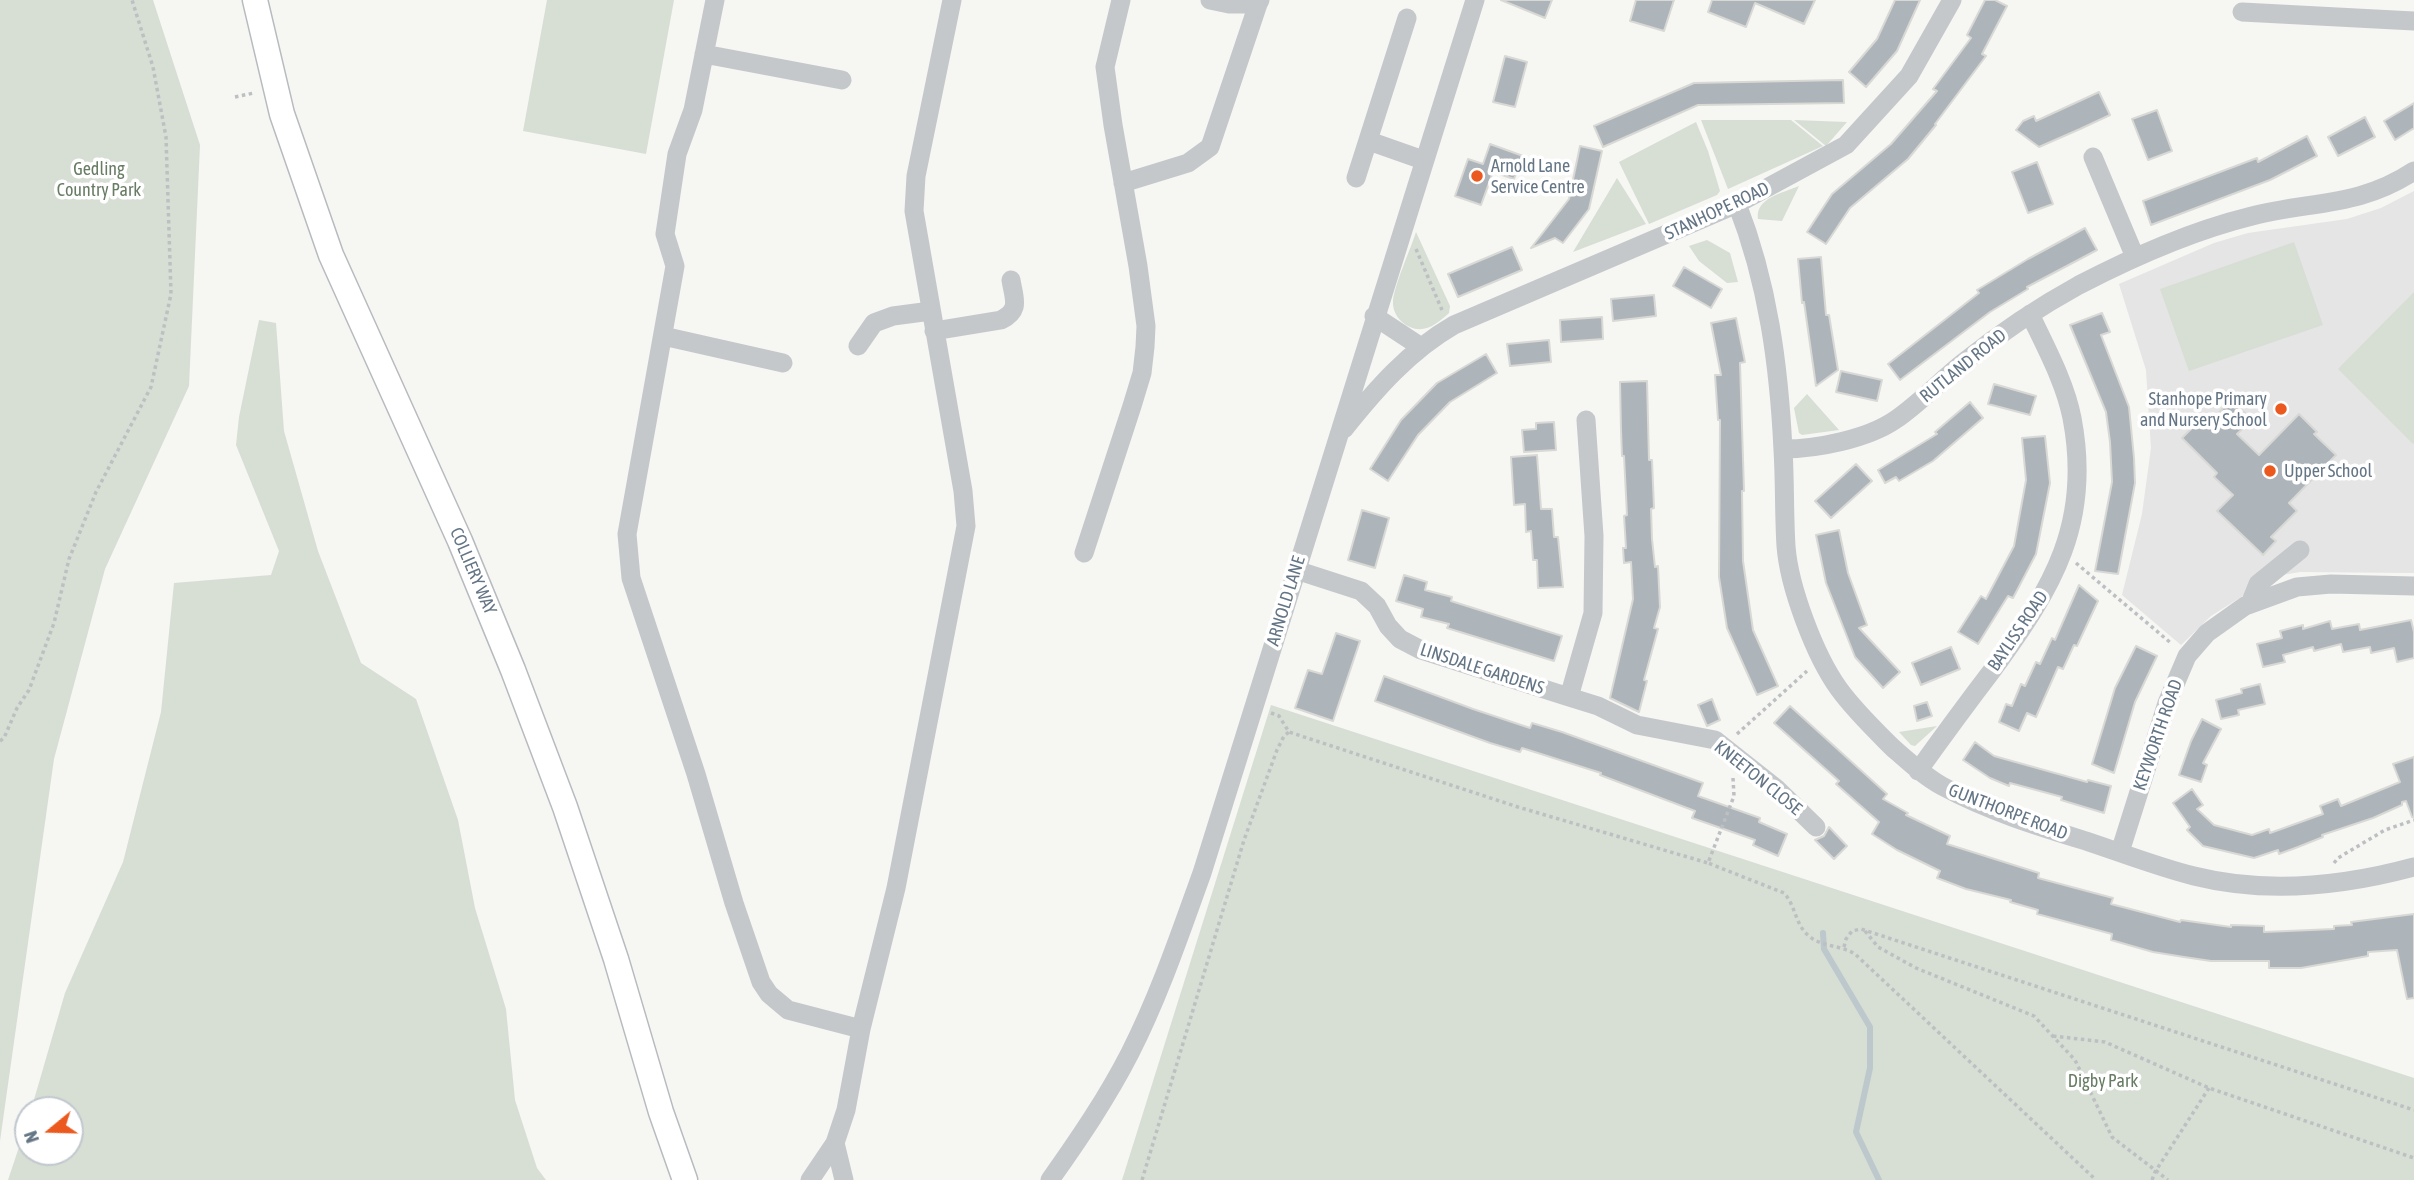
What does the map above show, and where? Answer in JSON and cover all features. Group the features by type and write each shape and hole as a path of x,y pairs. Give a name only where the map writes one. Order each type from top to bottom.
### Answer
{"main road":[{"name":"COLLIERY WAY","path":"255,0 282,114 331,255 460,541 513,670 565,807 685,1180"},
{"name":"COLLIERY WAY","path":"674,1149 694,1180"}],"street":[{"path":"715,0 693,110 677,154 667,220 666,243 675,266 627,534 631,578 761,982 769,994 788,1010 861,1029"},
{"path":"810,1180 835,1143 846,1110 861,1029 895,888 966,526 963,491 916,228 914,194 952,0"},
{"path":"1084,553 1142,373 1145,347 1146,326 1138,266 1105,67 1121,0"},
{"path":"1123,183 1188,163 1210,147 1259,2 1229,4 1210,0"},
{"name":"ARNOLD LANE","path":"1050,1180 1091,1122 1130,1052 1168,964 1202,873 1404,220 1475,0"},
{"name":"STANHOPE ROAD","path":"1337,439 1377,388 1421,347 1449,328 1737,204 1846,145 1909,76 1952,0"},
{"path":"2242,12 2414,20"},
{"path":"1356,178 1407,18"},
{"path":"704,54 842,80"},
{"path":"1368,141 1423,160"},
{"path":"2093,157 2135,257"},
{"name":"RUTLAND ROAD","path":"1783,449 1841,441 1871,433 1893,421 1963,363 2030,314 2135,257 2216,226 2256,215 2340,202 2375,192 2414,171"},
{"name":"GUNTHORPE ROAD","path":"1737,204 1772,327 1783,449 1789,568 1803,615 1822,659 1837,687 1861,717 1918,771 1941,786 1982,805 2213,880 2250,886 2319,885 2414,867"},
{"path":"934,331 1001,320 1011,315 1016,307 1011,280"},
{"path":"858,346 874,323 893,316 931,311"},
{"name":"BAYLISS ROAD","path":"1918,771 2033,614 2064,551 2073,517 2076,495 2073,428 2065,396 2030,314"},
{"path":"1374,316 1421,347"},
{"path":"663,336 783,363"},
{"path":"1570,697 1593,613 1594,536 1586,419"},
{"path":"2250,604 2259,584 2300,550"},
{"name":"LINSDALE GARDENS","path":"1296,570 1361,591 1377,606 1388,626 1400,639 1421,650 1598,706 1616,715"},
{"name":"KEYWORTH ROAD","path":"2120,852 2167,703 2187,656 2207,634 2227,617 2250,604 2297,587 2331,584 2414,586"},
{"name":"KNEETON CLOSE","path":"1616,715 1636,725 1715,740 1777,789 1816,827"},
{"path":"835,1143 844,1180"}],"path":[{"path":"0,741 29,690 54,623 69,559 96,492 152,387 171,294 166,137 153,66 132,0"},
{"path":"235,97 260,92"},
{"path":"1404,220 1449,328"},
{"path":"2064,551 2187,656"},
{"path":"1708,863 1734,796 1730,750 1822,659"},
{"path":"1269,712 1279,716 1289,732 1508,804 1708,863 1784,893 1792,901 1800,927 1810,937 1818,942 1844,947 1855,954 2096,1180"},
{"path":"1142,1180 1244,840 1277,750 1289,732"},
{"path":"2319,885 2338,858 2385,830 2414,820"},
{"path":"1844,947 1852,931 1865,930 2414,1110"},
{"path":"1865,930 1878,947 1916,968 2034,1016 2075,1060 2112,1138 2168,1180"},
{"path":"2052,1036 2105,1042 2209,1088 2414,1158"},
{"path":"2152,1180 2209,1088"}],"shaded area":[{"name":"Stanhope Primary and Nursery School","path":"2414,191 2414,573 2300,572 2282,575 2260,585 2211,616 2181,645 2122,595 2142,514 2151,448 2146,370 2119,284 2214,243 2248,233 2347,219 2381,208"}],"green space":[{"name":"Gedling Country Park","path":"0,0 153,0 200,145 189,386 105,569 54,759 0,1141"},
{"path":"547,0 674,0 646,154 523,131"},
{"path":"1701,120 1791,120 1823,146 1728,189"},
{"path":"1794,120 1847,122 1826,146"},
{"path":"1696,122 1720,191 1717,195 1649,224 1619,162"},
{"path":"1617,178 1646,224 1573,252"},
{"path":"1799,186 1782,221 1758,219 1758,212 1765,201"},
{"path":"1416,232 1450,306 1449,313 1431,326 1421,329 1403,323 1397,317 1393,305 1396,286"},
{"path":"1707,240 1730,253 1738,282 1727,283 1699,261 1689,246"},
{"path":"2294,242 2323,325 2189,371 2160,289"},
{"path":"2414,292 2414,443 2413,444 2338,369"},
{"path":"259,320 276,323 284,431 318,551 361,663 416,699 458,820 475,908 506,1009 515,1100 537,1168 546,1180 8,1180 14,1162 14,1166 84,1166 84,1096 35,1096 65,993 123,862 161,712 174,583 271,575 279,551 236,445 239,417"},
{"path":"1807,394 1839,430 1802,435 1799,433 1794,408"},
{"name":"Digby Park","path":"1271,705 2414,1078 2414,1180 1122,1180"},
{"path":"1937,726 1915,746 1899,732"}],"building":[{"path":"1501,0 1552,0 1545,18"},
{"path":"1636,0 1674,0 1664,31 1630,21"},
{"path":"1712,0 1815,0 1804,24 1755,3 1746,27 1708,12"},
{"path":"1895,0 1920,0 1897,51 1866,87 1849,72 1877,39"},
{"path":"1985,0 1995,0 2007,6 1982,54 1986,56 1936,125 1908,159 1850,208 1826,244 1807,232 1832,194 1891,144 1937,91 1933,89 1971,38 1967,35"},
{"path":"1505,56 1527,62 1515,107 1493,102"},
{"path":"1843,80 1844,103 1698,105 1603,147 1594,126 1694,83"},
{"path":"2099,92 2110,115 2080,129 2039,147 2016,130 2023,121 2034,116 2036,121"},
{"path":"2414,103 2414,128 2395,140 2384,121"},
{"path":"2157,110 2172,151 2148,160 2132,119"},
{"path":"2365,117 2375,137 2338,156 2328,137"},
{"path":"2307,136 2317,156 2270,180 2151,225 2143,201 2257,158 2258,162"},
{"name":"Arnold Lane Service Centre","path":"1490,144 1523,156 1514,179 1493,172 1481,205 1455,196 1468,159 1483,164"},
{"path":"1580,146 1602,151 1589,209 1563,243 1555,238 1531,248 1569,199"},
{"path":"2037,162 2053,204 2028,213 2012,172"},
{"path":"2085,228 2097,250 2027,287 2028,289 1990,312 1900,380 1888,364 1979,293 1977,290"},
{"path":"1512,247 1522,270 1458,297 1448,274"},
{"path":"1821,257 1826,315 1829,315 1838,370 1816,386 1804,302 1802,303 1798,259"},
{"path":"1684,267 1722,289 1711,308 1673,286"},
{"path":"1654,295 1656,316 1613,321 1611,299"},
{"path":"2102,313 2110,332 2101,335 2129,407 2134,458 2135,483 2118,574 2095,571 2112,482 2110,442 2106,412 2070,325"},
{"path":"1602,317 1603,339 1561,342 1560,320"},
{"path":"1736,318 1745,362 1740,363 1743,561 1753,630 1778,686 1757,695 1727,628 1719,577 1720,420 1715,375 1721,375 1711,323"},
{"path":"1549,340 1551,362 1510,366 1507,344"},
{"path":"1486,354 1497,373 1450,402 1418,435 1388,481 1370,469 1401,420 1437,383"},
{"path":"1841,371 1882,380 1877,401 1836,392"},
{"path":"1647,381 1649,460 1652,460 1654,508 1651,509 1652,539 1655,567 1658,566 1660,607 1654,628 1658,629 1644,680 1647,681 1639,712 1610,698 1633,599 1631,562 1624,563 1623,548 1626,548 1624,516 1627,515 1620,382"},
{"path":"1994,384 2036,396 2030,415 1988,404"},
{"name":"Upper School","path":"2231,400 2252,420 2237,434 2259,455 2299,414 2317,432 2314,434 2336,455 2289,503 2297,511 2271,537 2276,541 2263,555 2217,511 2233,495 2214,477 2217,473 2182,438 2199,421 2205,427"},
{"path":"1970,402 1983,418 1933,461 1899,481 1896,477 1885,483 1878,470 1937,434 1935,432"},
{"path":"1554,422 1556,450 1524,452 1522,430 1536,429 1536,423"},
{"path":"2045,436 2050,483 2036,554 2013,598 2008,596 1978,644 1958,632 1981,596 1986,599 2014,546 2026,480 2022,438"},
{"path":"1537,455 1541,509 1552,509 1563,587 1538,588 1537,560 1533,560 1531,531 1526,532 1525,504 1514,505 1511,457"},
{"path":"1856,464 1872,481 1831,518 1815,501"},
{"path":"1362,510 1389,518 1375,568 1348,560"},
{"path":"1839,530 1848,573 1867,625 1859,628 1900,672 1883,688 1855,657 1826,583 1816,535"},
{"path":"1404,575 1427,582 1425,590 1452,597 1451,601 1562,636 1554,661 1447,628 1449,624 1421,617 1423,609 1396,601"},
{"path":"2079,585 2098,601 2077,646 2074,645 2063,669 2058,667 2036,717 2027,713 2019,731 1999,722 2006,704 2012,706 2021,684 2025,686 2036,662 2040,664 2052,638 2055,640"},
{"path":"2411,620 2414,658 2397,662 2394,648 2371,653 2370,647 2343,652 2341,644 2314,651 2313,647 2283,655 2285,662 2263,667 2257,644 2282,638 2280,631 2303,625 2303,629 2330,621 2332,629 2359,624 2360,630"},
{"path":"1336,633 1360,641 1333,721 1295,708 1308,670 1322,674"},
{"path":"2136,646 2157,656 2135,702 2114,773 2092,764 2115,688"},
{"path":"1951,647 1960,669 1921,685 1912,663"},
{"path":"1384,676 1530,728 1532,723 1562,732 1703,783 1698,796 1760,818 1759,822 1787,834 1778,856 1753,845 1755,840 1692,818 1695,811 1600,775 1601,773 1522,748 1520,752 1490,743 1375,701"},
{"path":"2260,684 2265,704 2238,710 2239,715 2221,719 2216,700 2242,693 2241,689"},
{"path":"1712,699 1720,720 1707,726 1698,705"},
{"path":"1927,702 1932,716 1917,721 1914,706"},
{"path":"1790,706 1887,794 1883,799 1908,813 1906,815 1950,836 1947,844 2039,873 2038,878 2113,898 2111,904 2180,922 2231,927 2264,926 2264,932 2334,929 2334,926 2352,925 2351,922 2414,914 2414,998 2407,999 2397,950 2368,952 2368,956 2301,968 2269,968 2269,961 2211,961 2184,957 2153,952 2111,940 2112,934 2037,914 2038,910 2010,902 2011,900 1966,889 1937,878 1940,871 1897,850 1872,834 1879,822 1836,784 1839,781 1774,723"},
{"path":"2202,719 2221,729 2203,763 2207,765 2201,782 2179,775"},
{"path":"1975,742 1994,756 2111,786 2104,813 2061,800 2062,797 2010,783 2009,786 1990,778 1963,760"},
{"path":"2414,757 2414,817 2406,801 2402,802 2402,805 2373,818 2322,835 2323,837 2279,854 2278,850 2254,858 2203,846 2187,830 2190,827 2173,803 2192,789 2203,805 2197,809 2214,825 2252,835 2269,829 2270,833 2323,814 2320,806 2338,799 2341,806 2400,782 2393,764"},
{"path":"1829,827 1847,846 1834,859 1815,840 1824,836"}],"waterway":[{"path":"1823,933 1824,949 1870,1027 1870,1068 1856,1132 1879,1180"}],"place":[{"name":"Arnold Lane Service Centre","path":"1477,176"},
{"name":"Stanhope Primary and Nursery School","path":"2281,409"},
{"name":"Upper School","path":"2270,471"}]}
